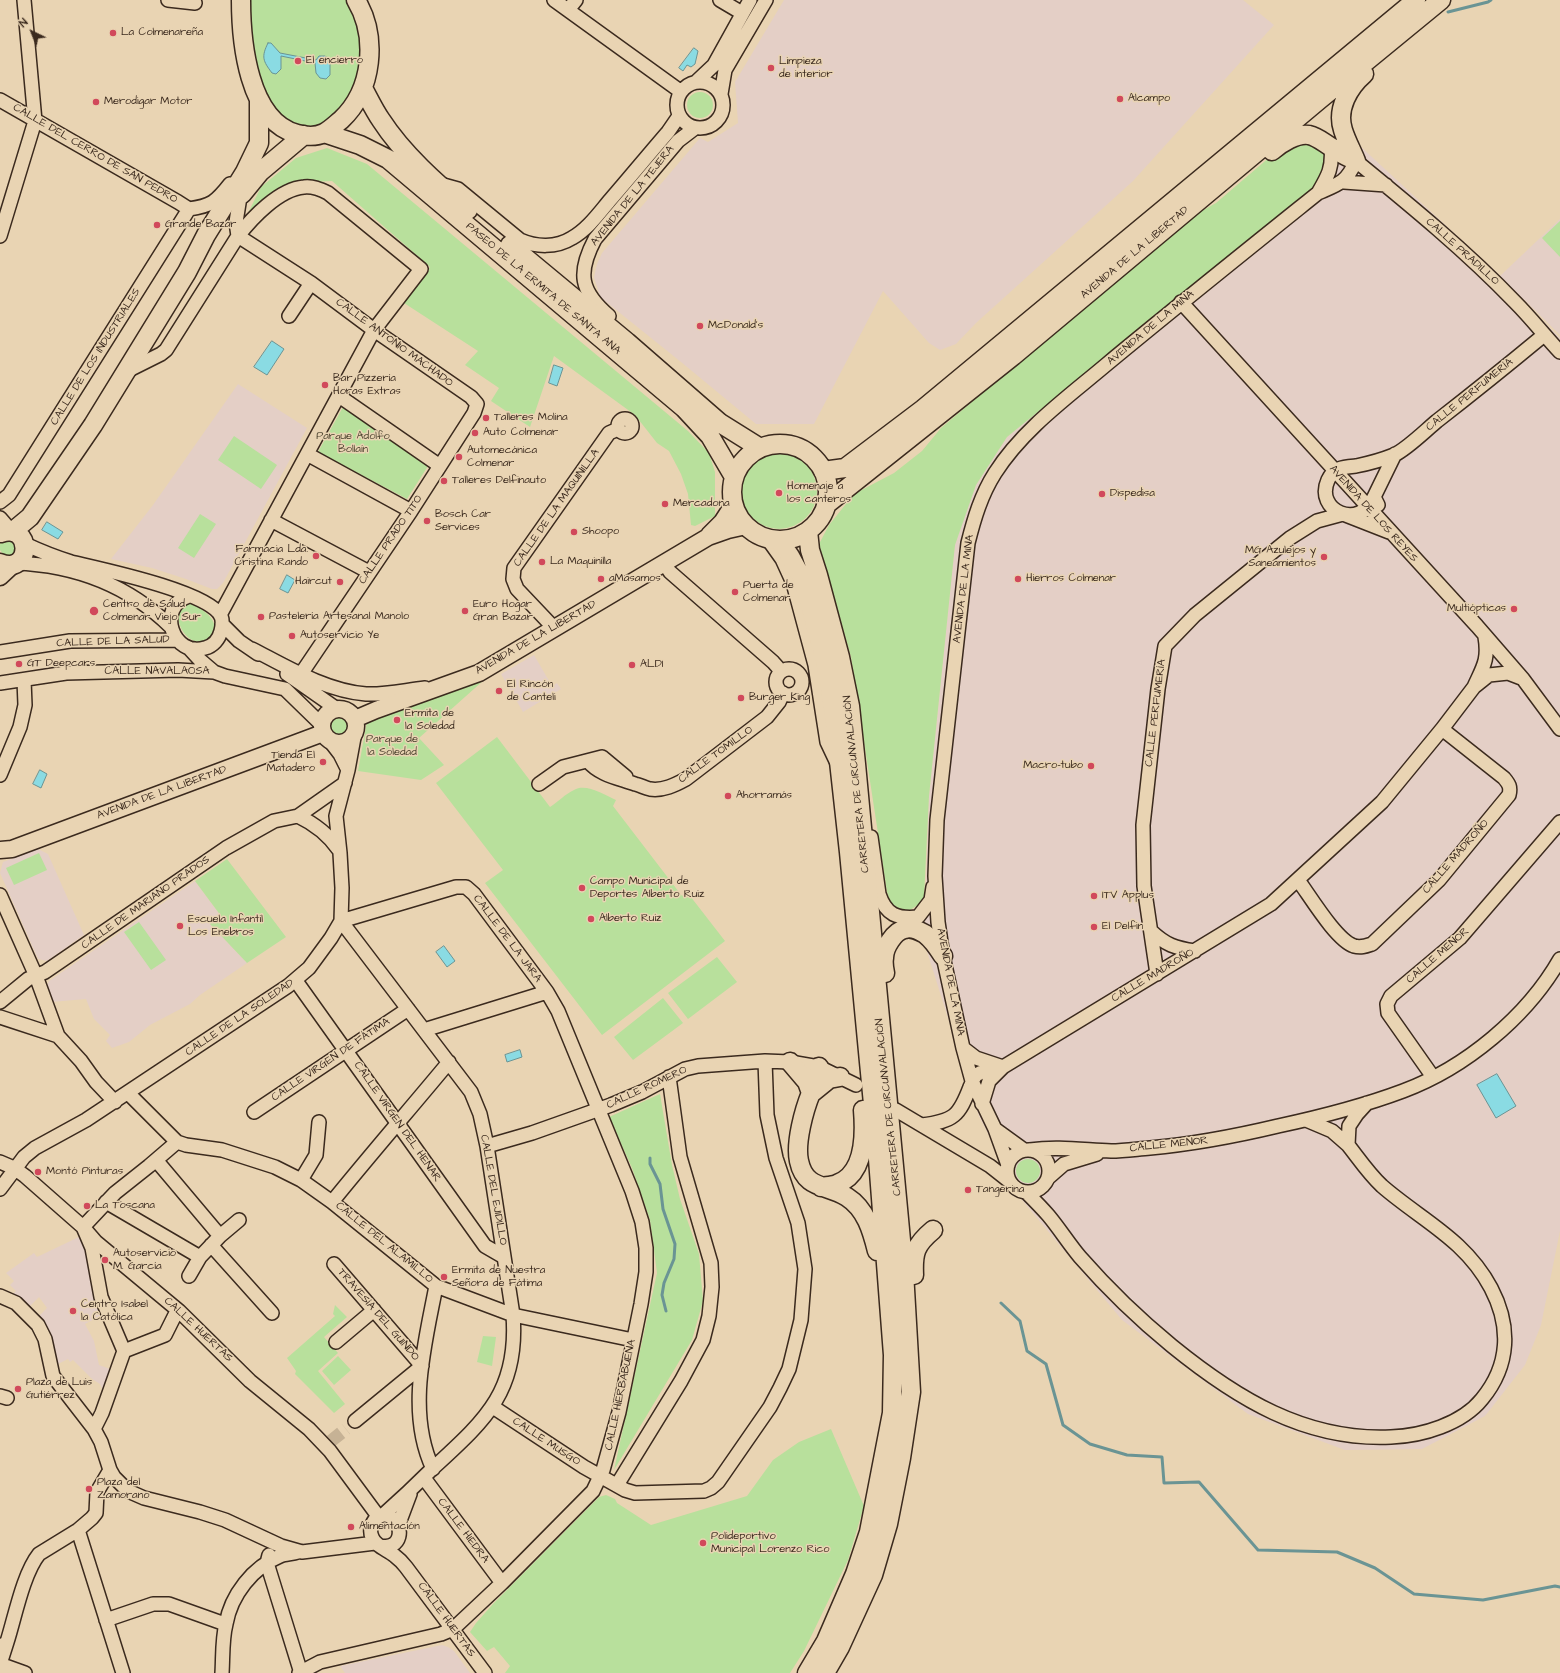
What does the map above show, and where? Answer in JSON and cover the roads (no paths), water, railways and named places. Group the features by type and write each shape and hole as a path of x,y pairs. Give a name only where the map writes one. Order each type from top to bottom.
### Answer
{"main road":[{"path":"241,0 241,31 248,68 259,99 275,122 290,132 304,135 324,133 346,114 363,88 370,48 362,4"},
{"name":"AVENIDA DE LA LIBERTAD","path":"823,471 845,468 923,409 1416,0"},
{"name":"AVENIDA DE LA LIBERTAD","path":"827,504 1013,356 1192,205 1441,0"},
{"path":"1356,161 1342,129 1342,110 1348,93 1354,83 1394,49 1416,20"},
{"name":"PASEO DE LA ERMITA DE SANTA ANA","path":"363,88 381,120 397,142 463,206 627,342 720,423 760,448"},
{"path":"6,532 30,517 93,425 187,272 206,235 245,172 259,143 259,99"},
{"name":"PASEO DE LA ERMITA DE SANTA ANA","path":"324,133 360,145 388,159 463,221 684,408 710,436 734,477"},
{"path":"187,272 213,239 240,197 260,172 304,135"},
{"path":"1192,205 1238,178 1280,144 1294,138 1308,135 1323,141 1356,161"},
{"path":"784,444 796,446 816,460 823,471 827,482 828,492 827,504 820,519 808,531 790,539 773,539 759,536 746,526 738,516 733,505 732,491 734,477 744,460 760,448 784,444"},
{"path":"8,563 23,556 30,517"},
{"name":"CARRETERA DE CIRCUNVALACIÓN","path":"808,531 810,550 840,656 850,706 904,1272 911,1392 901,1458 888,1524 873,1576 840,1647 824,1673"},
{"path":"6,532 18,534 25,544"},
{"name":"CARRETERA DE CIRCUNVALACIÓN","path":"773,539 790,556 803,580 825,660 833,707 838,767 849,852 877,1146 893,1355 892,1413 869,1532 855,1574 826,1641 807,1673"},
{"path":"884,1066 888,1015 884,957 889,943 895,935 917,923 943,956"},
{"path":"821,1187 837,1184 847,1178 856,1167 862,1153 864,1126 859,1060 862,991"},
{"path":"790,1062 806,1082 811,1093"},
{"path":"819,1067 819,1076 811,1093 798,1141 799,1159 802,1173 810,1181 821,1187 846,1197 859,1207 866,1218 872,1232 877,1255 885,1313 893,1355"},
{"path":"811,1093 829,1079 848,1081"},
{"path":"911,1392 916,1350 914,1259 916,1249 922,1240 933,1230"}],"street":[{"path":"0,236 35,121 24,0"},
{"path":"168,0 195,3"},
{"path":"554,0 572,5 680,91"},
{"path":"720,0 742,13"},
{"path":"750,0 714,65 697,81 691,83 680,91 676,103 679,116 689,126 704,128 710,126 719,118 723,106 721,94 725,70 766,0"},
{"path":"697,81 711,84 721,94"},
{"name":"CALLE DEL CERRO DE SAN PEDRO","path":"0,100 189,209"},
{"name":"AVENIDA DE LA TEJERA","path":"439,184 458,189 520,240 531,245 542,246 558,244 572,239 592,222 668,132 679,116"},
{"name":"AVENIDA DE LA TEJERA","path":"671,381 666,365 598,307 591,299 583,277 584,266 588,251 599,234 678,140 695,128"},
{"path":"189,209 207,206 221,196 235,177 247,156 259,143"},
{"name":"AVENIDA DE LA MINA","path":"1318,193 1330,172 1332,159 1331,147"},
{"path":"1344,182 1352,171 1356,161"},
{"name":"AVENIDA DE LA MINA","path":"1326,180 1343,166 1356,161"},
{"name":"CALLE PRADILLO","path":"1356,161 1386,185 1477,265 1516,303 1560,352"},
{"name":"AVENIDA DE LA MINA","path":"1008,1171 995,1129 972,1081 963,1048 943,956 938,922 935,876 937,820 967,551 978,507 995,473 1022,439 1046,416 1181,302 1318,193 1344,182 1386,185"},
{"path":"127,371 166,350 238,236 249,222 278,198 291,190 303,187 316,188 328,193 421,269 374,330 271,520 221,620 218,638 213,644 206,648 197,650 183,644"},
{"path":"238,236 236,222 240,197"},
{"name":"CALLE DE LOS INDUSTRIALES","path":"0,502 9,495 189,209"},
{"name":"CALLE ANTONIO MACHADO","path":"238,236 311,283 374,330 471,397 476,404"},
{"path":"289,316 311,283"},
{"name":"AVENIDA DE LOS REYES","path":"1181,302 1334,471 1371,503 1389,532 1523,679 1560,729"},
{"name":"CALLE PERFUMERÍA","path":"1334,471 1341,467 1356,466 1395,454 1544,335"},
{"path":"339,396 440,466"},
{"name":"CALLE PRADO TITO","path":"301,674 411,511 474,413 476,404"},
{"name":"CALLE DE LA MAQUINILLA","path":"554,628 517,589 513,579 514,568 609,433 618,429"},
{"path":"1318,453 1326,486"},
{"path":"307,454 411,511"},
{"name":"CALLE PERFUMERÍA","path":"1157,974 1144,886 1142,825 1158,689 1165,646 1195,615 1290,538 1317,521 1343,514 1359,514 1371,503 1395,454"},
{"path":"1334,471 1329,478 1325,492 1329,503 1333,508 1343,514 1389,532"},
{"name":"AVENIDA DE LA LIBERTAD","path":"708,537 722,522 733,505"},
{"path":"0,518 6,532"},
{"path":"271,520 369,572"},
{"name":"AVENIDA DE LA LIBERTAD","path":"355,726 376,710 479,673 708,537 746,526"},
{"path":"25,544 65,560 138,578 169,588 203,602 239,641 337,709 350,713 355,726 348,770 336,816 342,888 341,921"},
{"path":"664,562 670,572 773,662 781,672"},
{"path":"0,577 8,563 41,564 94,576 128,593 158,615 171,627"},
{"path":"188,596 182,598 173,608 171,627 173,634 214,672"},
{"name":"CALLE MADROÑO","path":"982,1104 989,1081 1003,1067 1271,904 1298,880 1382,802 1442,729 1474,687 1485,664 1488,651 1485,637"},
{"name":"CALLE DE LA SALUD","path":"0,652 70,641 183,644"},
{"path":"178,670 185,660 183,644"},
{"path":"252,649 301,674 338,688 366,694 442,686"},
{"path":"786,669 796,670 802,679 802,684 796,693 787,695 776,686 778,675 781,672 786,669"},
{"name":"CALLE NAVALAOSA","path":"0,683 66,673 178,670 214,672 225,676 250,680 285,689 325,733"},
{"name":"CALLE MADROÑO","path":"1474,687 1489,675 1508,673 1523,679"},
{"path":"0,775 20,727 25,705 24,680"},
{"name":"CALLE TOMILLO","path":"539,784 563,767 602,757 636,784 650,789 664,788 686,779 767,717 779,702 783,693"},
{"path":"337,709 328,712 323,720 325,733 340,754 348,770"},
{"path":"325,733 338,743 345,742 351,738 355,726"},
{"name":"CALLE MADROÑO","path":"1298,880 1335,930 1353,946 1363,947 1372,944 1438,880 1509,795 1511,789 1504,778 1442,729"},
{"name":"AVENIDA DE LA LIBERTAD","path":"0,850 12,849 325,733"},
{"name":"CALLE DE MARIANO PRADOS","path":"0,1002 28,979 45,972 86,945 226,848 274,821 298,816 345,783"},
{"path":"858,784 869,822 879,894 882,903 896,916 904,919 932,926 938,922"},
{"path":"298,816 320,828 332,839 340,853"},
{"name":"CALLE MENOR","path":"1433,1077 1388,1013 1387,1004 1391,996 1460,938 1560,822"},
{"path":"917,923 931,900 935,876"},
{"name":"CALLE DE LA JARA","path":"341,921 456,887 466,887 474,894 547,992 558,1011 599,1110"},
{"path":"0,895 36,976 58,1036 81,1061 96,1082 115,1102"},
{"name":"CALLE DE LA SOLEDAD","path":"0,1189 14,1168 35,1148 115,1102 296,981 318,956 341,921"},
{"name":"CALLE DEL EJIDILLO","path":"341,921 471,1092 480,1114 487,1146 514,1328 512,1355 505,1382 493,1407 463,1441 411,1492 380,1516"},
{"path":"1151,931 1162,942 1177,948 1195,951"},
{"name":"CALLE MENOR","path":"1027,1150 1046,1148 1112,1150 1210,1141 1306,1120 1404,1091 1433,1077 1467,1057 1494,1038 1517,1016 1537,992 1560,959"},
{"name":"CALLE VIRGEN DEL HENAR","path":"296,981 485,1246 504,1257"},
{"path":"424,1030 547,992"},
{"name":"CALLE VIRGEN DE FÁTIMA","path":"254,1112 408,1009"},
{"path":"0,1018 58,1036"},
{"path":"963,1048 976,1058 1003,1067"},
{"name":"CALLE ROMERO","path":"487,1146 532,1133 599,1110 642,1092 685,1069 698,1066 765,1061 790,1062 819,1067 848,1081"},
{"name":"CALLE MUSGO","path":"493,1407 600,1476 625,1490 635,1493 704,1491 711,1488 718,1482 742,1450 770,1407 789,1369 801,1320 805,1269 798,1223 776,1158 767,1115 765,1061"},
{"path":"332,1202 380,1143 399,1124 449,1062"},
{"name":"CALLE MADROÑO","path":"972,1081 978,1074 1003,1067"},
{"path":"617,1485 681,1381 702,1340 710,1316 712,1287 711,1263 680,1157 669,1077"},
{"path":"922,1125 938,1123 952,1118 960,1110 972,1081 989,1081"},
{"path":"94,1429 102,1413 124,1351 101,1297 92,1248 83,1227 115,1193 177,1142 128,1093"},
{"path":"1348,1145 1349,1126 1367,1103"},
{"name":"CALLE HIERBABUENA","path":"453,1629 502,1583 593,1491 606,1464 646,1272 646,1248 642,1222 632,1191 599,1110"},
{"path":"896,1110 990,1166 1008,1171 1019,1190 1032,1192 1045,1182"},
{"path":"1026,1192 1047,1214 1080,1256 1128,1308 1193,1363 1248,1401 1274,1414 1302,1425 1337,1433 1370,1438 1401,1437 1428,1431 1456,1420 1478,1404 1493,1386 1501,1366 1505,1336 1502,1312 1490,1286 1470,1258 1449,1235 1382,1185 1348,1145 1332,1131 1306,1120"},
{"path":"301,1180 316,1155 320,1122"},
{"name":"AVENIDA DE LA MINA","path":"995,1129 1027,1150"},
{"name":"CALLE DEL ALAMILLO","path":"177,1142 186,1145 222,1150 275,1167 301,1180 332,1202 436,1286 513,1315 633,1340"},
{"path":"1008,1171 1014,1155 1027,1150 1036,1151 1046,1159 1049,1172 1045,1182 1047,1214"},
{"name":"CALLE MENOR","path":"1045,1182 1064,1164 1112,1150"},
{"path":"156,1160 215,1241 272,1313"},
{"name":"CALLE HUERTAS","path":"0,1162 14,1168 26,1176 83,1227 96,1242 179,1311 250,1381 328,1443 380,1516"},
{"path":"106,1202 200,1257"},
{"path":"189,1276 200,1257 215,1241 239,1220"},
{"name":"TRAVESÍA DEL GUINDO","path":"334,1264 422,1366"},
{"path":"433,1469 425,1449 419,1393 422,1366 436,1286"},
{"path":"0,1296 16,1303 27,1313 42,1332 51,1369 58,1383 94,1429 101,1442 110,1470 120,1484 128,1491 137,1496 206,1514 240,1526 281,1546 302,1552"},
{"path":"336,1342 374,1310"},
{"path":"124,1351 165,1335 175,1315 179,1311"},
{"path":"355,1421 422,1366"},
{"path":"1,1673 0,1664 4,1644 28,1574 35,1559 39,1554 78,1530 96,1513 97,1492 110,1470"},
{"name":"CALLE HIEDRA","path":"424,1478 502,1583"},
{"name":"CALLE DEL EJIDILLO","path":"398,1526 411,1492"},
{"path":"222,1673 225,1624 231,1605 242,1587 267,1563 282,1555 351,1545 378,1545 391,1547 398,1539 399,1532 398,1526 390,1517 380,1516 372,1523 370,1530 372,1538 378,1545"},
{"path":"78,1530 123,1673"},
{"path":"351,1545 370,1530"},
{"name":"CALLE HUERTAS","path":"398,1539 406,1567"},
{"path":"267,1540 270,1553 267,1563 300,1672 320,1662 441,1634 453,1629"},
{"name":"CALLE HUERTAS","path":"378,1545 395,1556 406,1567 485,1673"},
{"path":"106,1620 153,1604 169,1604 225,1624"},
{"path":"0,1664 25,1673"}],"water":[{"path":"268,43 271,43 280,53 316,60 319,56 325,56 330,60 330,75 326,79 320,78 316,73 315,63 281,56 281,69 276,74 272,73 264,59 264,52"},
{"path":"694,48 698,51 695,64 691,67 687,65 683,71 679,68"},
{"path":"272,341 284,349 267,375 254,367"},
{"path":"554,365 563,368 557,386 549,383"},
{"path":"47,522 63,532 58,539 42,530"},
{"path":"287,575 295,580 288,593 280,589"},
{"path":"40,770 47,774 41,788 33,784"},
{"path":"444,946 455,961 447,967 436,952"},
{"path":"520,1050 522,1057 507,1062 505,1055"},
{"path":"1497,1074 1516,1106 1496,1118 1477,1085"}],"waterway":[{"path":"1448,12 1491,0"},
{"path":"650,1158 650,1164 660,1184 663,1209 675,1244 674,1259 664,1283 662,1295 666,1311"},
{"path":"1001,1303 1020,1321 1027,1351 1046,1364 1063,1425 1090,1444 1127,1455 1162,1457 1164,1483 1199,1482 1258,1550 1337,1552 1375,1568 1414,1594 1483,1600 1555,1586 1560,1587"}],"tunnel":[{"path":"331,1441 346,1429"}],"place":[{"name":"La Colmenareña","path":"113,33"},
{"name":"El encierro","path":"298,61"},
{"name":"Limpieza de interior","path":"771,68"},
{"name":"Alcampo","path":"1120,99"},
{"name":"Merodigar Motor","path":"96,102"},
{"name":"Grande Bazar","path":"157,225"},
{"name":"McDonald's","path":"700,326"},
{"name":"Bar Pizzería Horas Extras","path":"325,385"},
{"name":"Talleres Molina","path":"486,418"},
{"name":"Auto Colmenar","path":"475,433"},
{"name":"Automecánica Colmenar","path":"459,457"},
{"name":"Talleres Delfinauto","path":"444,481"},
{"name":"Homenaje a los canteros","path":"779,493"},
{"name":"Dispedisa","path":"1102,494"},
{"name":"Mercadona","path":"665,504"},
{"name":"Bosch Car Services","path":"427,521"},
{"name":"Shoopo","path":"574,532"},
{"name":"Farmacia Lda. Cristina Rando","path":"316,556"},
{"name":"MG Azulejos y Saneamientos","path":"1324,557"},
{"name":"La Maquinilla","path":"542,562"},
{"name":"aMasamos","path":"601,579"},
{"name":"Hierros Colmenar","path":"1018,579"},
{"name":"Haircut","path":"340,582"},
{"name":"Puerta de Colmenar","path":"735,592"},
{"name":"Multiópticas","path":"1514,609"},
{"name":"Centro de Salud Colmenar Viejo Sur","path":"94,611"},
{"name":"Euro Hogar Gran Bazar","path":"465,611"},
{"name":"Pastelería Artesanal Manolo","path":"261,617"},
{"name":"Autoservicio Ye","path":"292,636"},
{"name":"GT Deepcars","path":"19,664"},
{"name":"ALDI","path":"632,665"},
{"name":"El Rincón de Canteli","path":"499,691"},
{"name":"Burger King","path":"741,698"},
{"name":"Ermita de la Soledad","path":"397,720"},
{"name":"Tienda El Matadero","path":"323,762"},
{"name":"Macro-tubo","path":"1091,766"},
{"name":"Ahorramás","path":"728,796"},
{"name":"Campo Municipal de Deportes Alberto Ruiz","path":"582,888"},
{"name":"ITV Applus","path":"1094,896"},
{"name":"Alberto Ruiz","path":"591,919"},
{"name":"Escuela Infantil Los Enebros","path":"180,926"},
{"name":"El Delfin","path":"1094,927"},
{"name":"Montó Pinturas","path":"38,1172"},
{"name":"Tangerina","path":"968,1190"},
{"name":"La Toscana","path":"87,1206"},
{"name":"Autoservicio M. García","path":"105,1260"},
{"name":"Ermita de Nuestra Señora de Fátima","path":"444,1277"},
{"name":"Centro Isabel la Católica","path":"73,1311"},
{"name":"Plaza de Luis Gutiérrez","path":"18,1389"},
{"name":"Plaza del Zamorano","path":"89,1489"},
{"name":"Alimentación","path":"351,1527"},
{"name":"Polideportivo Municipal Lorenzo Rico","path":"703,1543"}],"park label":[{"name":"Parque Adolfo Bollaín","path":"353,443"},
{"name":"Parque de la Soledad","path":"392,746"}]}
